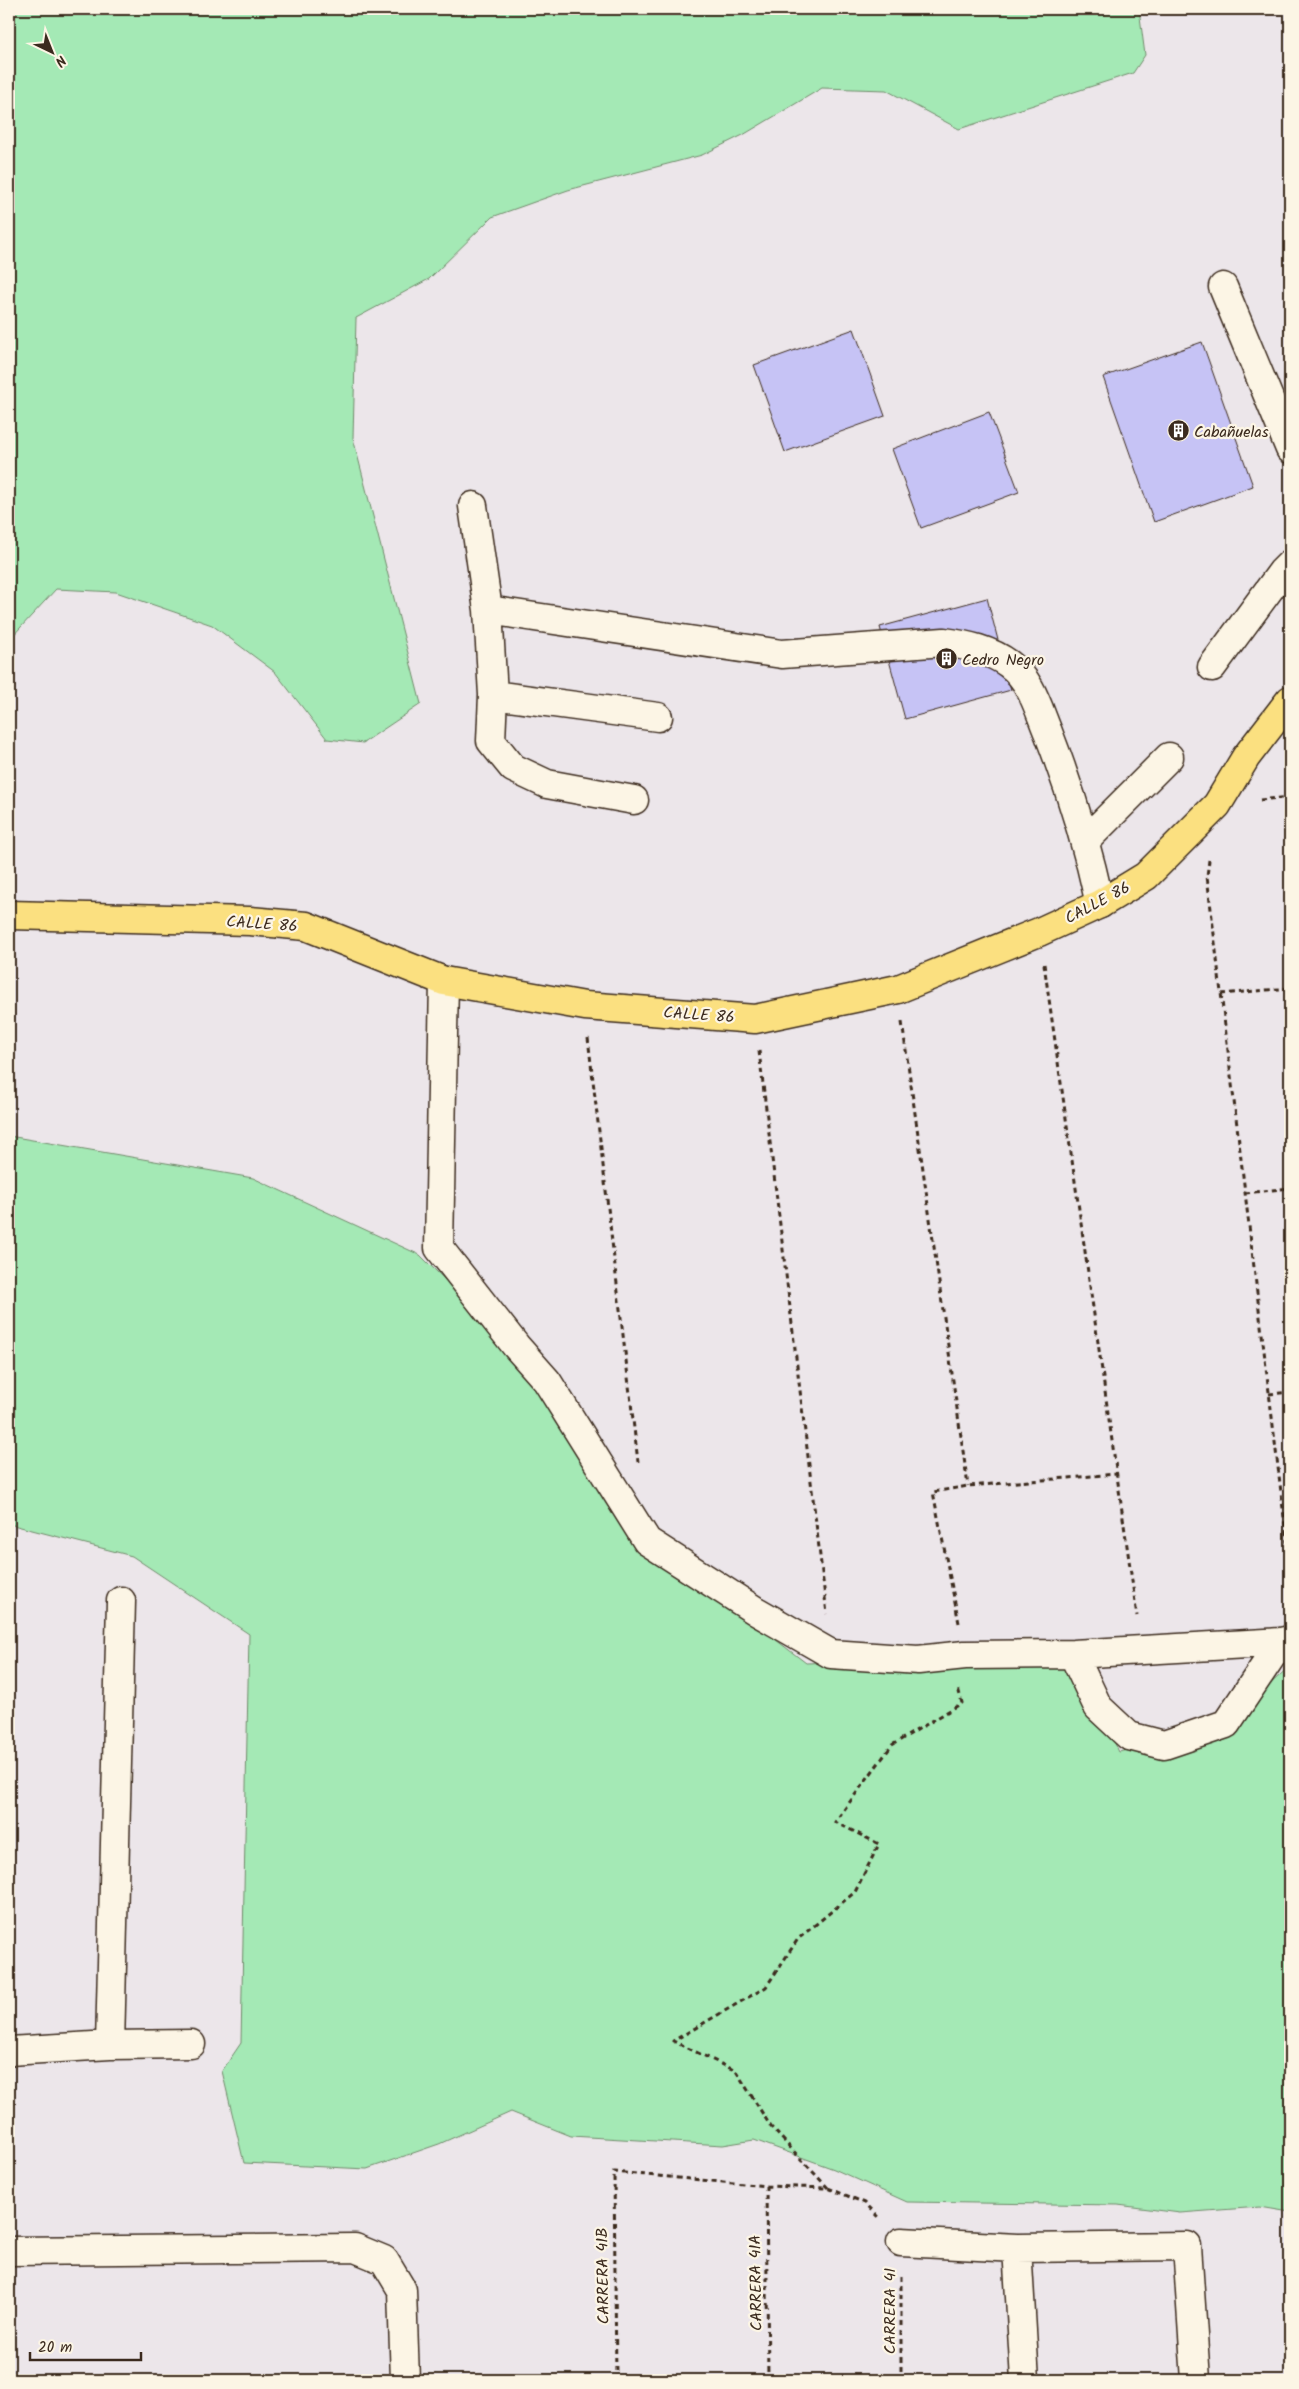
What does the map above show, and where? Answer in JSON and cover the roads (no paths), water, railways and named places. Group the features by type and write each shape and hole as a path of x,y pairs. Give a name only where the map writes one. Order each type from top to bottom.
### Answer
{"main road":[{"name":"CALLE 86","path":"9,915 250,921 306,926 444,981 585,1006 755,1019 898,990 1039,932 1100,904 1146,876 1217,805 1246,757 1290,700"}],"street":[{"path":"1223,287 1290,449"},
{"path":"473,506 488,610 493,695 491,742 513,768 547,784 634,800"},
{"path":"1212,667 1282,572 1290,564"},
{"path":"488,610 782,654 929,642 964,645 988,652 1010,664 1029,685 1069,785 1086,840 1100,904"},
{"path":"493,695 658,718"},
{"path":"1086,840 1169,757"},
{"path":"444,981 439,1248 546,1381 647,1541 756,1611 832,1654 918,1660 957,1656 1073,1654 1286,1641"},
{"path":"110,2045 121,1601"},
{"path":"1073,1654 1098,1707 1128,1736 1164,1745 1226,1724 1286,1641"},
{"path":"9,2051 110,2045 191,2044"},
{"path":"901,2242 1017,2248 1187,2246 1196,2380"},
{"path":"9,2251 355,2248 384,2260 402,2290 406,2380"},
{"path":"1017,2248 1025,2380"}],"place":[{"name":"Cabañuelas","path":"1178,431"},
{"name":"Cedro Negro","path":"946,659"}]}
